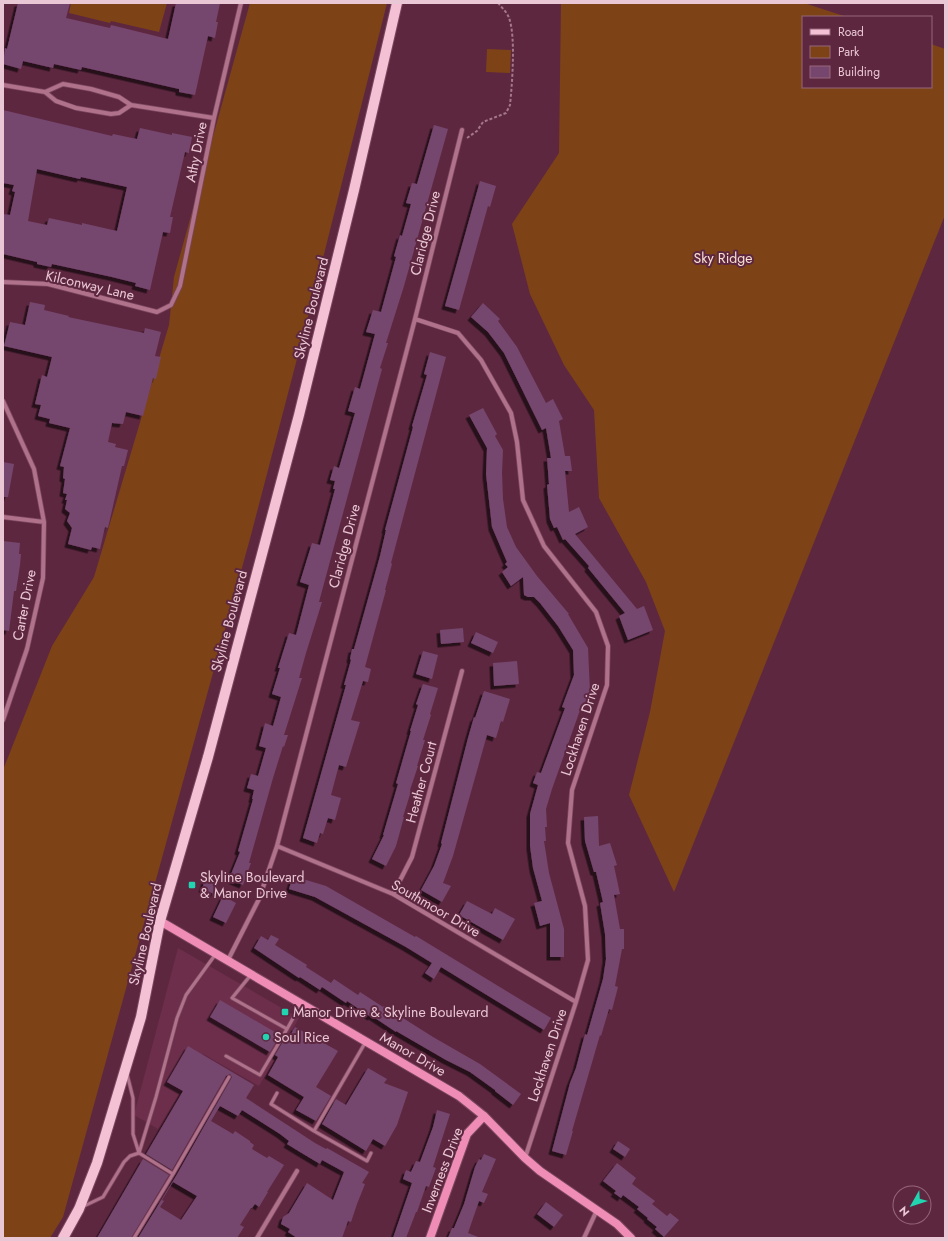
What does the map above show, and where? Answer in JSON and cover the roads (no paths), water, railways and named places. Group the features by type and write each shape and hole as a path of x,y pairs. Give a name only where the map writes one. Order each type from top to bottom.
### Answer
{"main road":[{"name":"Skyline Boulevard","path":"63,1238 79,1209 97,1163 141,1017 160,921 208,757 299,415 354,190 397,3"}],"street":[{"name":"Athy Drive","path":"171,305 180,286 214,118 241,3"},
{"path":"45,92 63,84 91,89 118,97 132,105 214,118"},
{"path":"3,85 45,92 56,101 76,108 111,114 119,113 132,105"},
{"name":"Claridge Drive","path":"227,960 259,899 277,846 415,319 462,130"},
{"name":"Kilconway Lane","path":"3,282 48,284 156,312 171,305"},
{"name":"Lockhaven Drive","path":"415,319 458,333 481,360 511,413 517,442 523,500 544,546 596,612 608,646 607,685 572,790 568,843 585,906 588,960 576,1002 525,1158"},
{"name":"Carter Drive","path":"3,401 34,469 44,522 42,578 27,649 4,717"},
{"path":"3,516 44,522"},
{"name":"Heather Court","path":"393,894 412,857 462,671"},
{"name":"Southmoor Drive","path":"277,846 393,894 576,1002"},
{"name":"Manor Drive","path":"160,921 459,1096 484,1116 525,1158 540,1171 617,1224 631,1238"},
{"name":"Inverness Drive","path":"430,1238 467,1134 484,1116"},
{"path":"257,1238 297,1171"},
{"path":"584,1238 597,1210"}],"lane":[{"path":"139,1153 177,1018 186,995 216,954"},
{"path":"251,974 232,998 287,1029"},
{"path":"226,1056 260,1076 302,1004"},
{"path":"314,1131 366,1041"},
{"path":"126,1066 133,1098 133,1134 139,1153 173,1174"},
{"path":"134,1238 229,1077"},
{"path":"277,1093 271,1104 314,1131 367,1161 371,1153"},
{"path":"79,1209 103,1197 124,1162 130,1156 139,1153"}],"place":[{"name":"Skyline Boulevard & Manor Drive","path":"192,885"},
{"name":"Manor Drive & Skyline Boulevard","path":"285,1012"},
{"name":"Soul Rice","path":"266,1037"}],"park label":[{"name":"Sky Ridge","path":"723,258"}]}
